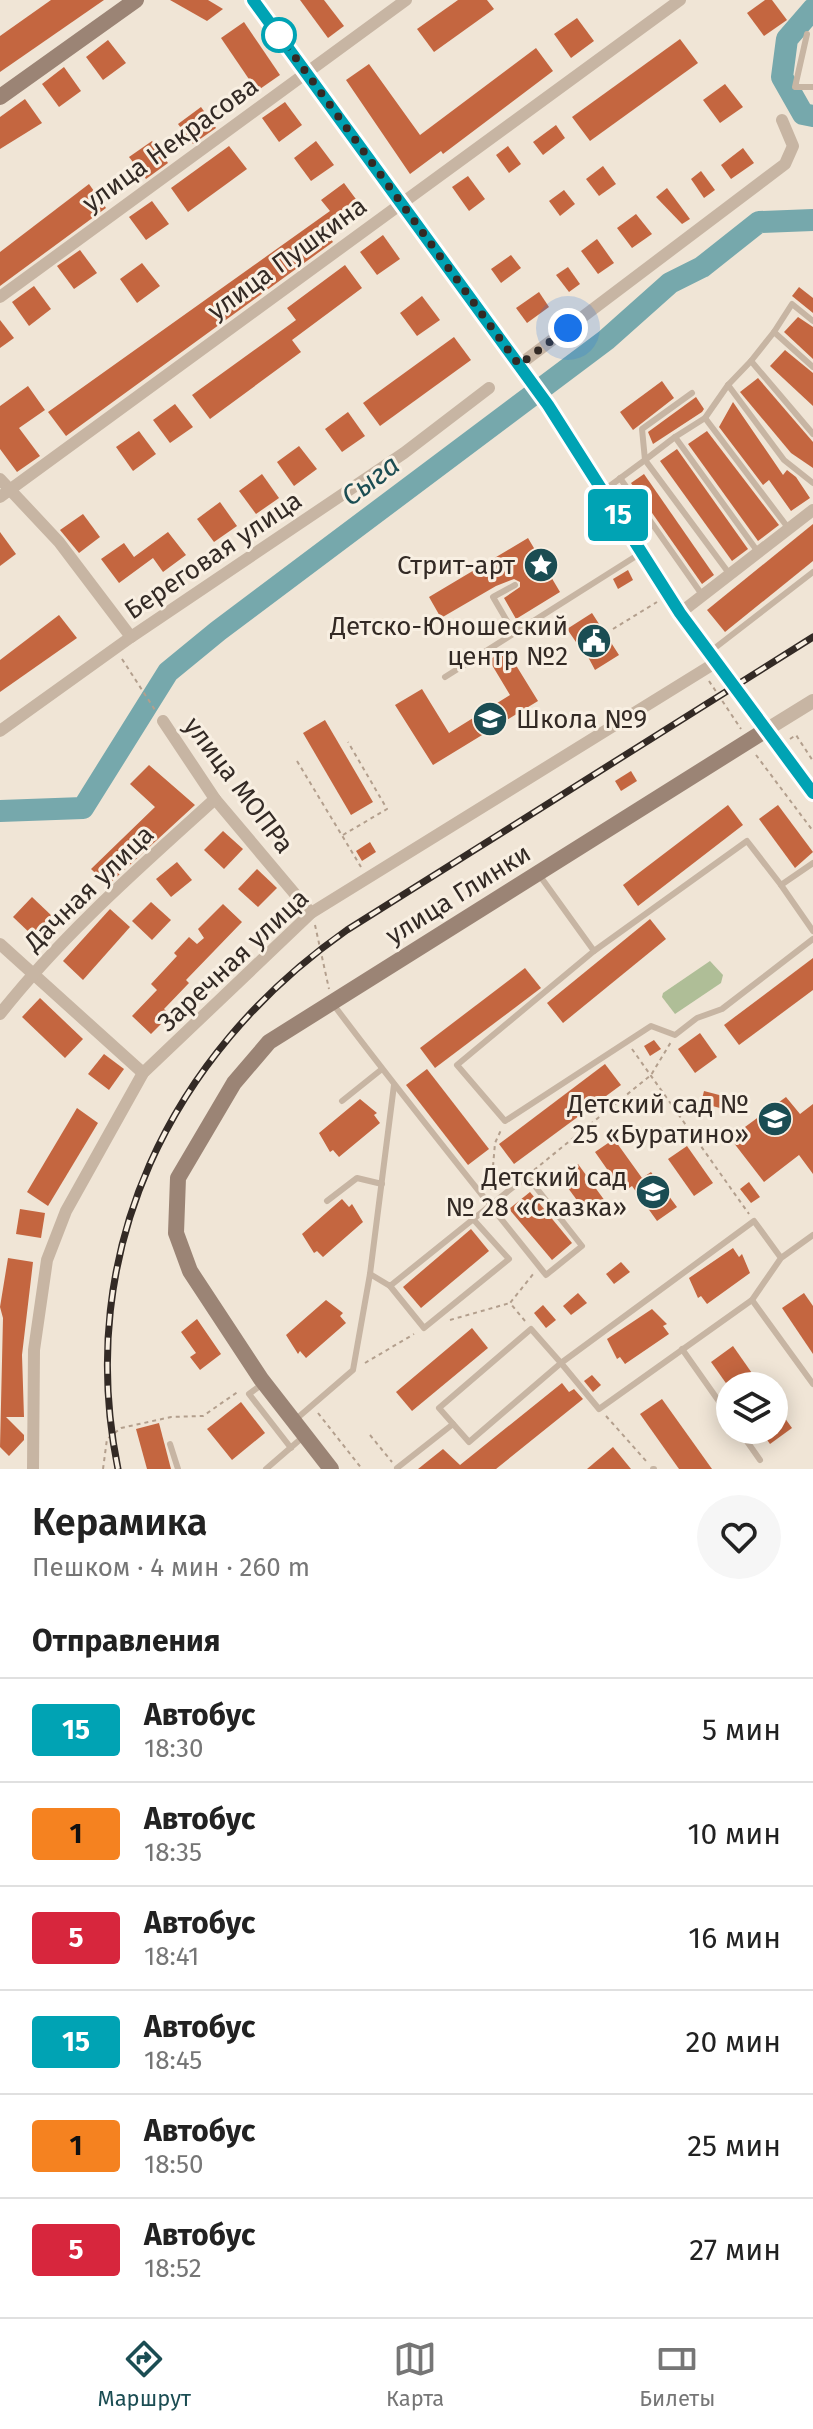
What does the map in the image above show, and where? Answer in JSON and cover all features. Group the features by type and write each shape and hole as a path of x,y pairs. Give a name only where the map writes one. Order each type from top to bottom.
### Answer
{"main road":[{"path":"0,97 136,0"},
{"path":"253,0 548,405 680,613 813,793"},
{"name":"улица Глинки","path":"263,1381 190,1271 176,1233 178,1178 234,1083 269,1042 766,730"},
{"path":"263,1381 331,1469"}],"street":[{"name":"улица Некрасова","path":"0,297 406,0"},
{"name":"улица Пушкина","path":"5,493 680,0"},
{"path":"519,365 785,164 793,146 782,120"},
{"name":"Береговая улица","path":"0,731 131,637 404,453 489,388"},
{"path":"0,479 5,493 59,542 131,637"},
{"path":"680,613 813,510"},
{"name":"Заречная улица","path":"33,1469 34,1350 47,1260 66,1211 143,1073 311,913 711,658"},
{"name":"улица Глинки","path":"766,730 813,701"},
{"name":"улица МОПРа","path":"160,716 215,799 311,913"},
{"name":"Дачная улица","path":"0,1014 33,973 87,916 215,799"},
{"path":"0,944 143,1073"}],"lane":[{"path":"807,34 795,87 813,87"},
{"path":"603,492 705,418 728,385 774,332 792,304 813,321"},
{"path":"774,332 813,367"},
{"path":"751,361 813,434"},
{"path":"728,385 784,460 813,483"},
{"path":"692,393 642,429 645,460 731,576"},
{"path":"705,418 789,529"},
{"path":"675,437 759,553"},
{"path":"620,478 704,597"},
{"path":"445,677 641,553"},
{"path":"711,658 813,572"},
{"path":"514,633 493,597 515,585"},
{"path":"813,931 747,841 594,951 457,1065 505,1121 651,1026 675,1035 697,1018 722,1009 813,939"},
{"path":"781,885 813,863"},
{"path":"538,873 594,951"},
{"path":"331,1001 394,1085 489,1205 546,1275 582,1246 527,1176 489,1205 390,1286"},
{"path":"342,1101 382,1069"},
{"path":"293,1422 353,1370 370,1274 394,1085"},
{"path":"327,1201 357,1178 382,1184"},
{"path":"370,1274 390,1286 424,1328 509,1259 473,1219"},
{"path":"781,1258 754,1221 561,1363 469,1442 439,1408 531,1329 561,1363 599,1409 752,1300 781,1258 813,1235"},
{"path":"752,1300 813,1384"},
{"path":"682,1349 716,1397"},
{"path":"263,1381 249,1394 291,1448"},
{"path":"397,1468 453,1424"},
{"path":"266,1469 304,1436"},
{"path":"170,1444 178,1469"},
{"path":"749,1444 760,1460"}],"path":[{"path":"613,629 668,595"},
{"path":"116,649 160,716"},
{"path":"796,735 813,761"},
{"path":"342,836 387,809 348,742"},
{"path":"766,756 759,761 813,831"},
{"path":"297,761 367,878"},
{"path":"311,913 322,947 331,1001"},
{"path":"527,1176 651,1075 675,1035"},
{"path":"627,1041 754,1221"},
{"path":"489,1205 495,1143 505,1121"},
{"path":"353,1370 424,1328 510,1303 539,1266"},
{"path":"510,1303 531,1329"},
{"path":"103,1469 107,1439 121,1428 171,1417 203,1416 263,1381"},
{"path":"312,1406 362,1469"},
{"path":"599,1409 654,1469"},
{"path":"370,1435 397,1468"}],"green space":[{"path":"710,961 723,975 721,983 675,1014 662,997 663,993"}],"building":[{"path":"51,0 104,0 0,72 0,36"},
{"path":"170,0 208,0 223,9 207,21"},
{"path":"300,0 324,0 344,26 328,38"},
{"path":"458,0 487,0 494,9 434,52 417,29"},
{"path":"765,0 772,0 787,20 764,36 747,13"},
{"path":"577,18 594,41 571,58 554,34"},
{"path":"244,22 280,75 257,91 221,38"},
{"path":"680,39 698,63 590,141 572,117"},
{"path":"108,40 126,63 103,80 86,57"},
{"path":"536,48 553,71 443,154 441,151 410,174 346,80 369,64 420,135"},
{"path":"64,67 81,91 59,107 42,84"},
{"path":"725,84 743,107 720,123 703,100"},
{"path":"25,99 42,123 0,149 0,117"},
{"path":"285,102 302,125 279,142 262,118"},
{"path":"201,107 216,128 193,144 178,124"},
{"path":"556,125 565,138 543,155 533,142"},
{"path":"152,141 168,163 146,179 129,157"},
{"path":"316,141 334,165 311,181 294,158"},
{"path":"229,146 247,169 188,212 171,188"},
{"path":"508,146 521,164 509,173 496,155"},
{"path":"743,148 754,163 731,179 721,165"},
{"path":"603,166 616,184 599,196 586,179"},
{"path":"701,171 715,190 704,198 691,179"},
{"path":"468,176 485,199 469,211 452,187"},
{"path":"344,183 361,206 326,232 333,242 66,436 48,412 330,211 321,200"},
{"path":"89,184 106,208 0,286 0,252"},
{"path":"667,188 690,219 682,224 656,197"},
{"path":"564,190 575,204 560,216 549,201"},
{"path":"152,201 169,224 146,240 129,217"},
{"path":"636,214 652,234 632,248 617,228"},
{"path":"383,235 400,259 377,275 360,252"},
{"path":"597,239 614,263 598,274 581,251"},
{"path":"80,250 97,273 74,289 57,266"},
{"path":"511,255 521,268 501,283 491,269"},
{"path":"142,263 160,286 137,303 120,279"},
{"path":"345,265 362,288 292,340 301,352 210,419 192,395 296,320 287,308"},
{"path":"568,267 580,284 569,292 556,275"},
{"path":"34,286 51,309 29,326 12,302"},
{"path":"799,287 813,298 813,313 792,296"},
{"path":"539,292 549,307 527,323 516,308"},
{"path":"422,296 440,320 417,336 400,313"},
{"path":"798,317 813,327 813,359 784,332"},
{"path":"0,320 14,338 0,348"},
{"path":"454,337 471,360 380,426 363,403"},
{"path":"785,350 813,373 813,406 770,366"},
{"path":"758,378 813,442 813,468 791,453 740,392"},
{"path":"662,381 674,398 633,430 620,412"},
{"path":"28,386 45,410 19,428 40,456 17,472 0,449 0,406"},
{"path":"696,397 704,409 702,412 653,444 648,432"},
{"path":"733,402 783,475 787,470 796,477 810,498 791,511 769,480 763,485 719,427"},
{"path":"175,404 193,427 170,443 153,420"},
{"path":"348,412 365,436 342,452 325,429"},
{"path":"139,431 156,454 133,471 116,447"},
{"path":"707,431 779,525 758,541 688,444"},
{"path":"299,446 317,469 294,486 277,462"},
{"path":"677,449 748,549 732,561 660,461"},
{"path":"262,474 279,498 256,514 239,491"},
{"path":"644,474 714,575 702,584 631,483"},
{"path":"220,502 237,526 214,542 197,519"},
{"path":"83,514 100,537 79,553 60,530"},
{"path":"813,524 813,561 725,632 707,610"},
{"path":"0,532 16,554 0,566"},
{"path":"168,532 186,555 163,572 153,558 119,583 101,559 124,543 134,557"},
{"path":"528,538 560,592 516,619 504,598 520,587 520,582 514,579 441,618 429,597"},
{"path":"628,570 633,580 618,589 613,579"},
{"name":"Детско-Юношеский центр №2","path":"592,613 619,655 595,670 579,640 576,642 567,629"},
{"path":"59,615 77,638 0,692 0,660"},
{"name":"Школа №9","path":"506,649 538,701 433,765 395,705 422,689 449,733 510,695 489,660"},
{"path":"325,720 373,802 351,815 303,733"},
{"path":"149,765 195,805 108,885 91,869 155,807 130,784"},
{"path":"631,771 637,781 621,791 615,781"},
{"path":"728,805 743,825 638,906 623,885"},
{"path":"778,805 813,852 795,868 759,819"},
{"path":"223,831 243,849 224,869 204,850"},
{"path":"370,842 376,852 362,861 356,851"},
{"path":"177,862 192,880 171,897 156,879"},
{"path":"257,869 277,888 258,907 238,889"},
{"path":"32,897 52,916 33,936 13,917"},
{"path":"151,902 171,920 152,940 132,921"},
{"path":"223,904 242,922 186,980 189,983 164,1009 170,1015 151,1034 132,1016 157,990 151,984 177,956 174,953 189,937 197,944 204,938 198,929"},
{"path":"110,909 130,927 83,980 63,961"},
{"path":"650,919 666,939 563,1023 547,1003"},
{"path":"813,958 813,990 739,1045 724,1025"},
{"path":"525,968 541,988 435,1068 420,1048"},
{"path":"40,998 83,1039 65,1058 22,1017"},
{"path":"700,1033 717,1057 695,1073 678,1049"},
{"path":"654,1040 661,1049 650,1056 644,1046"},
{"path":"104,1054 124,1069 109,1090 88,1074"},
{"path":"605,1064 621,1085 514,1164 499,1144"},
{"path":"427,1069 489,1149 468,1165 406,1085"},
{"path":"704,1091 723,1096 720,1108 701,1103"},
{"path":"786,1097 800,1114 813,1104 813,1174 799,1155 764,1182 730,1138"},
{"path":"360,1099 377,1113 374,1115 380,1123 339,1157 333,1150 330,1152 319,1133"},
{"path":"77,1108 98,1123 48,1206 27,1192"},
{"path":"614,1139 642,1178 651,1172 677,1207 657,1221 632,1186 623,1192 595,1152"},
{"path":"687,1146 713,1183 694,1196 668,1159"},
{"path":"578,1164 605,1201 587,1214 560,1177"},
{"path":"749,1182 760,1197 751,1203 740,1189"},
{"path":"530,1192 572,1243 552,1260 509,1209"},
{"path":"342,1199 349,1207 352,1204 363,1222 323,1257 317,1251 314,1253 302,1234"},
{"path":"20,1209 45,1213 41,1238 16,1234"},
{"path":"471,1229 489,1251 421,1308 403,1287"},
{"path":"733,1248 739,1257 742,1254 750,1273 707,1304 701,1296 698,1298 689,1278"},
{"path":"8,1258 33,1262 22,1355 24,1417 6,1417 24,1435 24,1440 9,1456 0,1447 3,1318 0,1307"},
{"path":"621,1262 630,1272 614,1284 606,1274"},
{"path":"578,1293 587,1303 571,1315 563,1306"},
{"path":"804,1293 813,1306 813,1354 782,1308"},
{"path":"326,1300 343,1313 340,1316 346,1323 306,1358 300,1351 298,1354 286,1335"},
{"path":"543,1305 556,1320 546,1328 534,1313"},
{"path":"652,1309 667,1324 663,1326 669,1334 625,1364 620,1357 617,1359 607,1339"},
{"path":"197,1319 221,1354 200,1370 190,1357 196,1353 181,1332"},
{"path":"472,1328 488,1348 412,1411 396,1392"},
{"path":"733,1346 751,1372 718,1372 711,1362"},
{"path":"592,1375 601,1385 593,1392 584,1381"},
{"path":"562,1383 569,1392 574,1389 583,1399 496,1469 418,1469 443,1449 460,1465"},
{"path":"662,1399 712,1469 679,1469 640,1414"},
{"path":"241,1402 265,1433 232,1460 207,1429"},
{"path":"159,1423 171,1469 147,1469 136,1429"},
{"path":"613,1447 631,1469 587,1469"}],"waterway":[{"name":"Сыга","path":"813,9 787,39 782,77 803,114 813,116"},
{"name":"Сыга","path":"0,811 83,808 168,672 218,631 606,340 670,283 702,267 759,222 813,220"}],"railway":[{"path":"118,1469 108,1389 110,1311 124,1236 150,1165 185,1098 230,1036 285,980 347,930 813,637"}],"bus line":[{"name":"15","path":"253,0 548,405 708,654 813,793"}],"place":[{"name":"Стрит-арт","path":"541,565"},
{"name":"Детско-Юношеский центр №2","path":"594,641"},
{"name":"Школа №9","path":"490,719"},
{"name":"Детский сад № 25 «Буратино»","path":"775,1119"},
{"name":"Детский сад № 28 «Сказка»","path":"653,1192"}],"route":[{"path":"279,35 519,365 568,328"}]}
